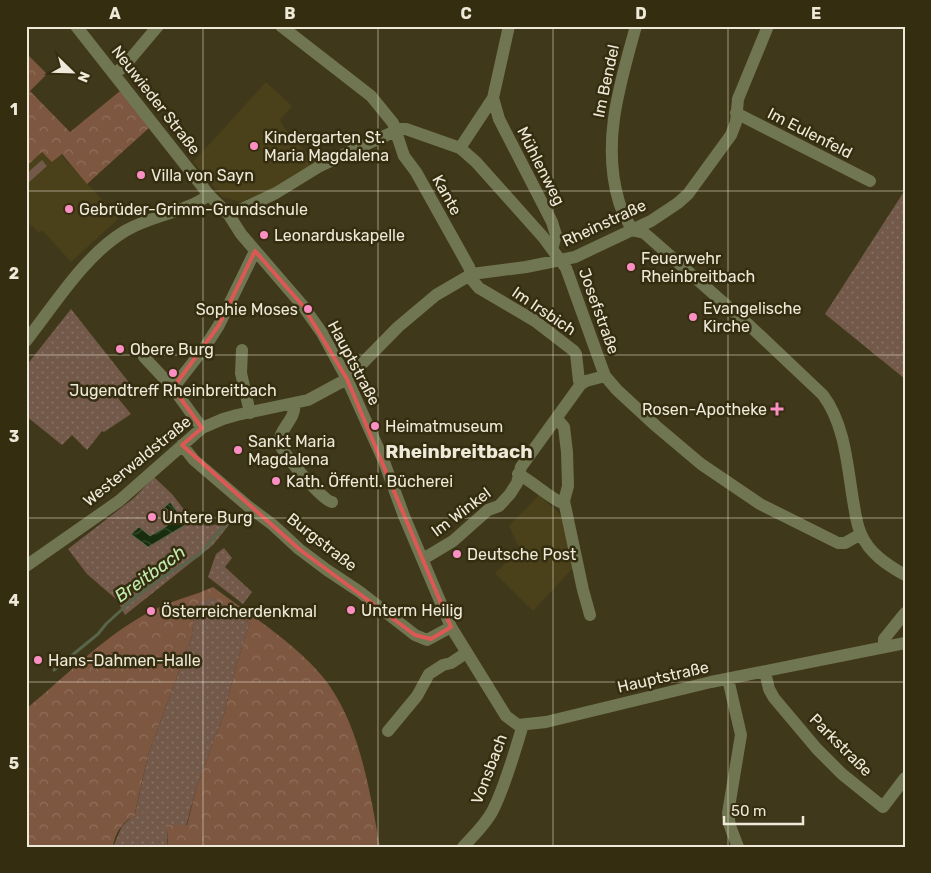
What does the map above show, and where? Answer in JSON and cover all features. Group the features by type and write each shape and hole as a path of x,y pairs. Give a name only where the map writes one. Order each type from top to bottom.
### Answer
{"street":[{"name":"Neuwieder Straße","path":"76,26 209,195"},
{"path":"115,74 126,64 158,26"},
{"name":"Kante","path":"281,26 371,96 392,123 404,156 416,172 472,274"},
{"name":"Mühlenweg","path":"460,148 493,98 509,26"},
{"name":"Im Bendel","path":"632,230 619,204 613,176 612,146 613,114 636,26"},
{"name":"Rheinstraße","path":"294,404 319,395 347,379 398,327 436,294 472,274 575,257 632,230 678,204 688,194 732,135 735,127 738,99 768,26"},
{"name":"Mühlenweg","path":"493,98 499,119 552,222 556,235 552,249"},
{"name":"Im Eulenfeld","path":"736,114 870,181"},
{"name":"Josefstraße","path":"395,131 406,129 460,148 476,162 552,249 566,268 606,376 617,390 664,433 701,464 760,504 838,543 845,543 861,534"},
{"path":"229,215 276,193 320,166 395,131"},
{"path":"26,341 82,270 115,238 130,228 157,216 193,205 209,195"},
{"name":"Hauptstraße","path":"209,195 229,215 240,234 303,306 322,334 347,379 384,458 404,516 451,627 506,716 518,725 546,722 728,679 905,643"},
{"path":"632,230 644,233 650,238 750,326 823,395 833,408 840,424 855,515 861,534 877,556 891,567 905,574"},
{"path":"174,388 219,325 256,253"},
{"name":"Im Irsbich","path":"472,274 473,281 479,288 535,321 574,350 581,384"},
{"path":"242,350 241,373 250,413"},
{"path":"144,357 174,388 202,428"},
{"path":"581,384 606,376"},
{"name":"Im Winkel","path":"423,559 453,541 488,510 499,506 517,483 521,467 581,384"},
{"path":"294,404 294,413 280,443 311,484 328,501 332,502"},
{"name":"Westerwaldstraße","path":"26,566 119,501 202,428 223,419 294,404"},
{"path":"557,419 564,426 567,452 568,486 564,501 582,590 590,615"},
{"name":"Burgstraße","path":"182,445 194,460 299,549 376,604 415,635 427,640 451,627"},
{"path":"518,474 552,498 560,502 564,501"},
{"path":"884,646 884,639 905,613"},
{"path":"388,731 417,696 429,674 443,664 451,663 466,653"},
{"name":"Parkstraße","path":"765,672 769,689 774,698 818,749 842,774 883,807 905,778"},
{"path":"728,679 741,735 728,813 730,826 738,847"},
{"name":"Vonsbach","path":"463,847 483,825 492,810 511,763 523,725"}],"highlighted area":[{"path":"255,251 303,306 347,379 451,627 431,639 415,635 299,549 182,445 202,428 173,388 219,325"}],"shaded area":[{"name":"Kindergarten St. Maria Magdalena","path":"266,82 292,106 280,120 285,129 315,162 274,188 242,202 222,197 193,162"},
{"name":"Gebrüder-Grimm-Grundschule","path":"42,152 52,161 61,155 119,218 71,262 42,230 39,233 26,220 26,164 28,165"},
{"path":"42,160 47,166 26,185 26,174"},
{"path":"905,190 905,379 825,314"},
{"path":"71,309 131,385 117,397 131,414 104,432 102,431 87,450 72,435 62,445 26,416 26,366"},
{"path":"154,477 172,494 196,525 215,525 232,513 236,516 213,545 125,615 117,600 87,574 68,549 134,498","holes":["167,509 185,525 149,547 139,527 150,537 167,526 174,518"]},
{"path":"539,495 563,517 573,568 533,611 495,573 520,550 509,526"},
{"path":"224,548 232,558 225,567 252,592 243,604 208,577 216,554"},
{"path":"211,596 250,623 236,666 224,714 197,786 186,826 168,825 167,847 113,847 122,826 135,814 148,755 192,636 195,605"}],"green space":[{"path":"26,53 47,74 30,91 70,132 120,91 150,127 87,184 62,154 52,162 42,152 28,165 26,164"},
{"path":"213,587 291,645 329,685 349,722 363,763 380,847 167,847 167,831 163,820 155,814 145,812 154,813 161,817 168,825 187,825 197,786 224,714 236,666 250,623 212,597 195,605 192,636 148,755 135,813 145,812 125,823 117,833 113,847 26,847 26,709 90,654 124,628 160,607"}],"water":[{"path":"170,502 185,525 148,547 131,534 139,527 150,536 167,526 174,518 164,508"}],"waterway":[{"name":"Breitbach","path":"54,670 98,634 130,602 158,580 199,555 234,515"}],"place":[{"name":"Kindergarten St. Maria Magdalena","path":"254,146"},
{"name":"Villa von Sayn","path":"141,175"},
{"name":"Gebrüder-Grimm-Grundschule","path":"69,209"},
{"name":"Leonarduskapelle","path":"264,235"},
{"name":"Feuerwehr Rheinbreitbach","path":"631,267"},
{"name":"Sophie Moses","path":"308,309"},
{"name":"Evangelische Kirche","path":"693,317"},
{"name":"Obere Burg","path":"120,349"},
{"name":"Jugendtreff Rheinbreitbach","path":"173,373"},
{"name":"Rosen-Apotheke","path":"777,409"},
{"name":"Heimatmuseum","path":"375,426"},
{"name":"Sankt Maria Magdalena","path":"238,450"},
{"name":"Kath. Öffentl. Bücherei","path":"276,481"},
{"name":"Untere Burg","path":"152,517"},
{"name":"Deutsche Post","path":"457,554"},
{"name":"Unterm Heilig","path":"351,610"},
{"name":"Österreicherdenkmal","path":"151,611"},
{"name":"Hans-Dahmen-Halle","path":"38,660"}],"district":[{"name":"Rheinbreitbach","path":"459,451"}]}
